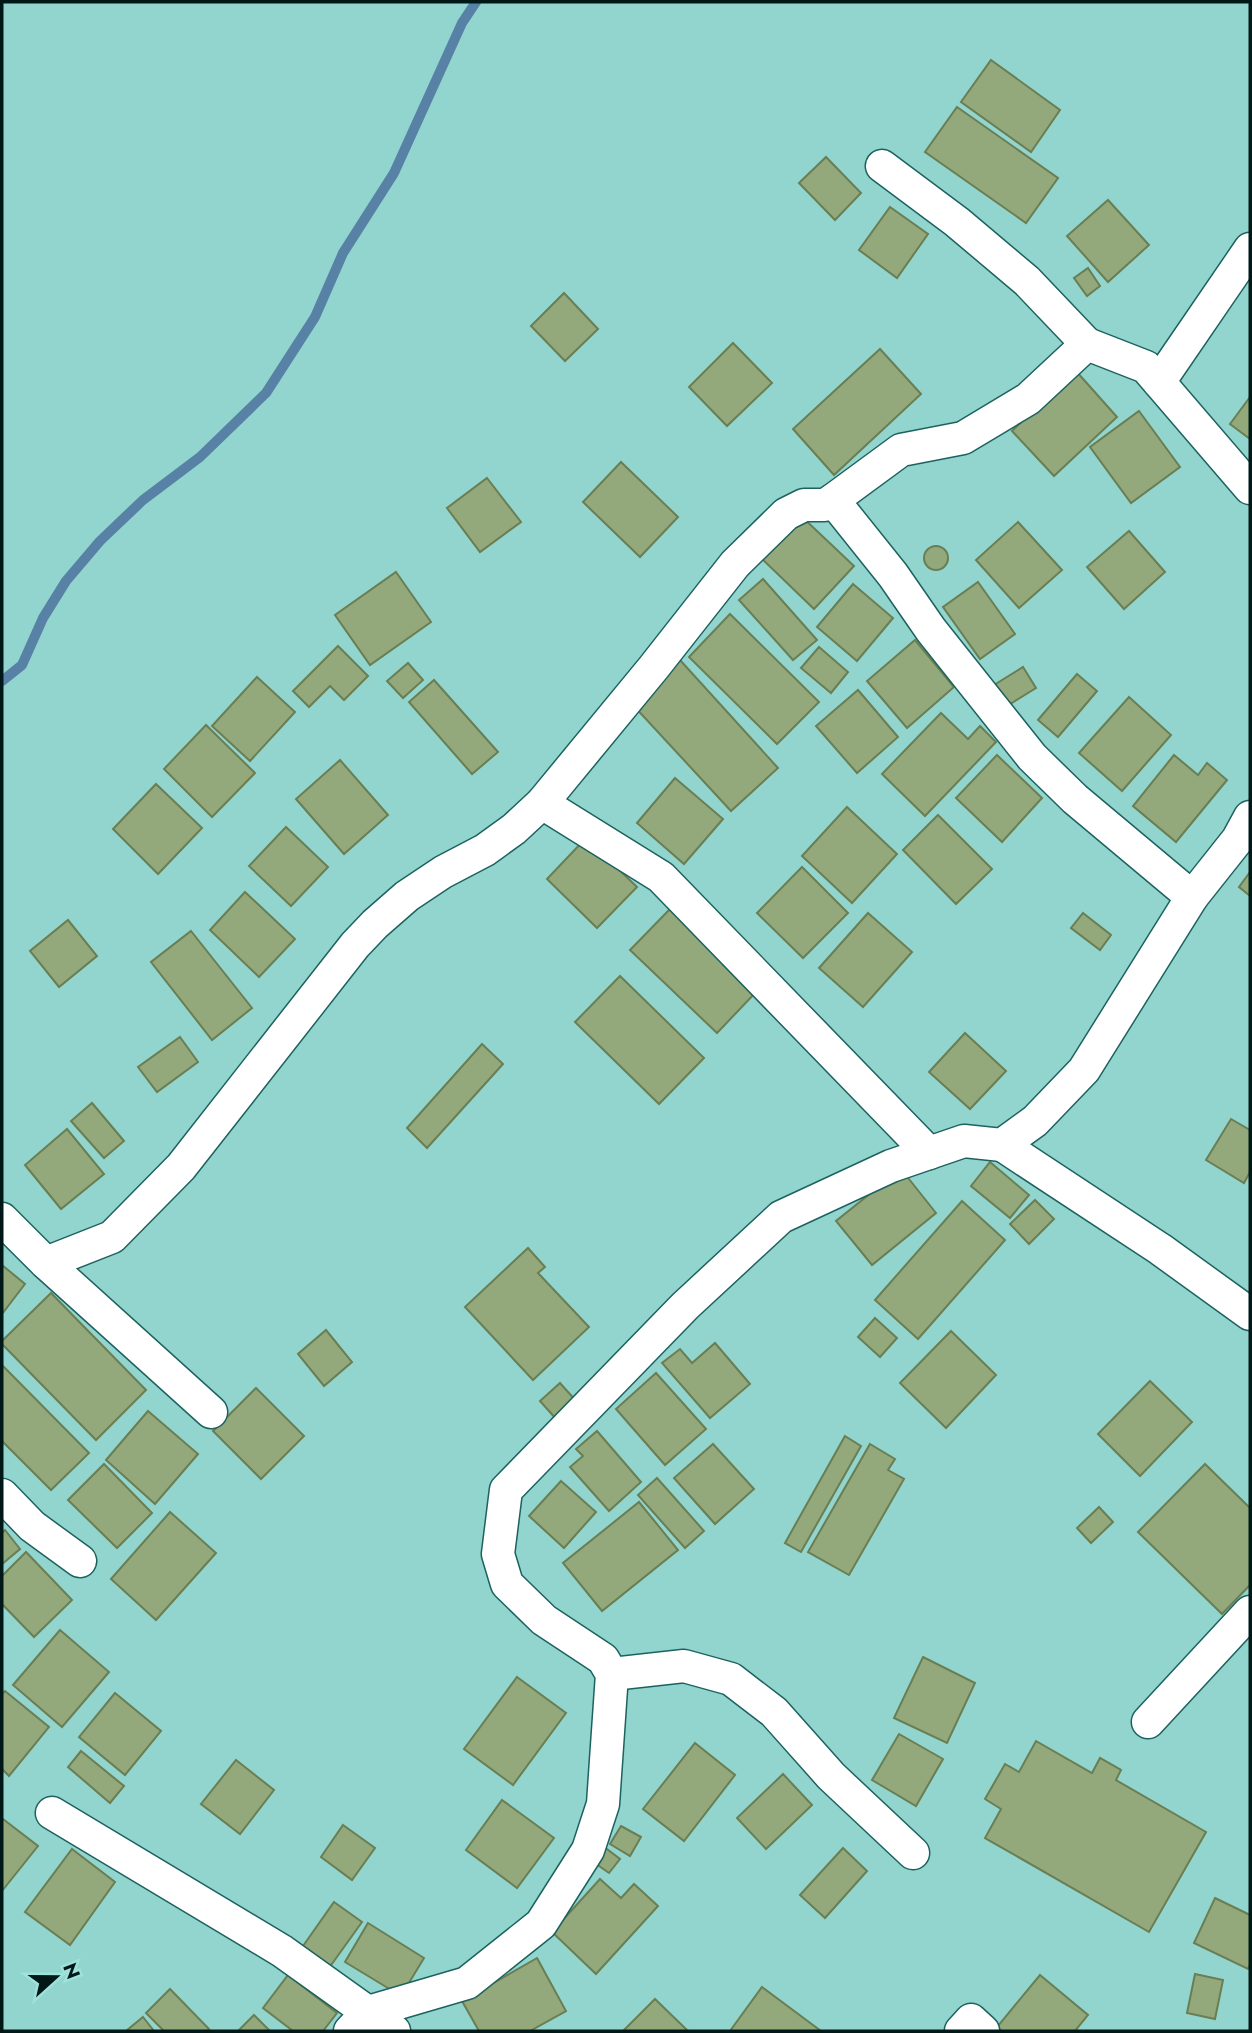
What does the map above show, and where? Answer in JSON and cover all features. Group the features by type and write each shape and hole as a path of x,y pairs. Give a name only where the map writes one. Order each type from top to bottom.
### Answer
{"street":[{"path":"882,166 957,222 1027,281 1087,344 1146,367 1250,488"},
{"path":"1159,382 1250,249"},
{"path":"46,1263 112,1237 181,1167 355,945 375,924 407,896 443,872 485,850 514,829 542,803 735,564 786,514 804,505 825,505 901,450 963,438 1028,399 1087,344"},
{"path":"833,500 893,575 931,631 1032,757 1074,799 1192,897"},
{"path":"542,803 661,877 929,1153"},
{"path":"1002,1145 1035,1121 1084,1070 1192,897 1238,839 1250,817"},
{"path":"359,2022 467,1983 541,1924 588,1850 603,1804 612,1674 603,1659 544,1620 507,1584 498,1554 506,1490 685,1306 781,1217 891,1166 964,1141 1002,1145 1160,1249 1250,1314"},
{"path":"2,1219 46,1263 211,1412"},
{"path":"2,1495 32,1525 80,1561"},
{"path":"1148,1722 1250,1612"},
{"path":"612,1674 684,1666 731,1679 774,1712 831,1776 913,1853"},
{"path":"52,1813 282,1951 359,2022 394,2031"},
{"path":"961,2031 971,2020 983,2031"}],"building":[{"path":"991,60 1060,110 1031,152 961,102"},
{"path":"957,107 1058,178 1026,223 925,152"},
{"path":"826,157 861,193 835,220 799,183"},
{"path":"1108,200 1149,245 1108,282 1067,236"},
{"path":"890,207 928,234 897,278 859,250"},
{"path":"1088,268 1100,286 1087,296 1074,278"},
{"path":"564,293 598,329 565,361 531,326"},
{"path":"733,343 772,383 727,426 689,387"},
{"path":"880,349 921,394 834,475 793,429"},
{"path":"1076,371 1117,417 1054,476 1012,431"},
{"path":"1250,397 1250,439 1230,424"},
{"path":"1139,411 1180,467 1131,503 1090,447"},
{"path":"621,462 678,517 640,557 583,502"},
{"path":"487,478 521,522 480,552 447,508"},
{"path":"799,514 854,566 814,609 759,556"},
{"path":"1018,522 1062,570 1019,608 976,560"},
{"path":"1129,531 1165,572 1124,609 1087,567"},
{"path":"936,546 947,553 948,558 941,569 936,570 925,563 924,558 931,547"},
{"path":"396,572 431,622 370,665 335,615"},
{"path":"763,579 817,640 793,660 739,600"},
{"path":"978,582 1015,634 980,659 943,607"},
{"path":"853,584 893,618 857,661 817,627"},
{"path":"730,614 819,702 777,744 689,657"},
{"path":"915,640 954,687 907,728 867,681"},
{"path":"338,646 368,676 344,700 330,686 309,707 293,691"},
{"path":"819,647 848,672 831,693 801,668"},
{"path":"680,660 778,768 731,811 632,704"},
{"path":"408,663 423,680 403,698 387,681"},
{"path":"1023,667 1036,688 1007,706 994,685"},
{"path":"1077,674 1097,691 1058,737 1038,720"},
{"path":"257,677 295,712 250,761 212,726"},
{"path":"434,680 498,752 472,774 409,702"},
{"path":"858,690 898,737 857,773 816,726"},
{"path":"1129,697 1171,735 1122,791 1079,753"},
{"path":"941,713 968,739 980,726 996,742 925,816 882,774"},
{"path":"206,725 255,773 212,817 164,769"},
{"path":"997,755 1042,798 1002,842 956,798"},
{"path":"1174,755 1198,775 1207,763 1227,780 1176,842 1133,806"},
{"path":"340,760 388,815 344,854 296,799"},
{"path":"675,778 723,819 684,864 637,823"},
{"path":"156,784 202,828 158,874 113,829"},
{"path":"847,807 897,854 852,903 802,856"},
{"path":"938,815 992,869 956,904 903,850"},
{"path":"286,827 328,867 291,906 249,866"},
{"path":"586,838 637,887 597,928 547,879"},
{"path":"802,867 848,913 803,958 757,913"},
{"path":"1250,872 1250,896 1239,887"},
{"path":"245,892 295,939 259,977 210,930"},
{"path":"671,908 757,991 717,1033 630,950"},
{"path":"868,913 912,952 863,1007 819,968"},
{"path":"1083,913 1111,935 1100,950 1071,928"},
{"path":"68,920 97,956 59,987 30,951"},
{"path":"191,931 252,1008 212,1040 151,962"},
{"path":"620,976 704,1058 659,1104 575,1022"},
{"path":"965,1033 1006,1071 970,1109 929,1072"},
{"path":"180,1037 198,1062 157,1092 138,1067"},
{"path":"482,1044 503,1064 427,1148 407,1128"},
{"path":"92,1103 124,1141 104,1158 71,1121"},
{"path":"1231,1119 1250,1130 1250,1172 1244,1183 1206,1160"},
{"path":"67,1129 104,1174 61,1209 25,1165"},
{"path":"990,1162 1029,1195 1010,1218 971,1186"},
{"path":"901,1169 936,1213 872,1265 836,1221"},
{"path":"1035,1200 1054,1219 1029,1244 1010,1224"},
{"path":"962,1201 1005,1240 918,1339 875,1300"},
{"path":"528,1248 545,1267 538,1273 589,1327 533,1380 465,1307"},
{"path":"2,1265 25,1284 2,1314"},
{"path":"51,1293 146,1390 96,1440 2,1344"},
{"path":"875,1318 897,1338 880,1357 858,1337"},
{"path":"326,1330 352,1362 324,1386 298,1354"},
{"path":"951,1331 996,1375 946,1428 900,1383"},
{"path":"715,1343 750,1384 710,1418 662,1363 680,1349 692,1363"},
{"path":"2,1365 89,1453 51,1490 2,1441"},
{"path":"656,1373 706,1429 665,1465 616,1409"},
{"path":"1150,1381 1192,1422 1140,1476 1098,1434"},
{"path":"560,1383 577,1402 557,1420 540,1401"},
{"path":"256,1388 304,1436 261,1479 213,1431"},
{"path":"148,1411 198,1454 155,1504 106,1460"},
{"path":"597,1431 641,1482 609,1511 570,1467 583,1456 576,1449"},
{"path":"845,1436 861,1446 801,1552 785,1543"},
{"path":"713,1444 754,1489 715,1524 674,1478"},
{"path":"870,1444 895,1459 888,1470 904,1479 849,1575 808,1552"},
{"path":"104,1464 152,1513 117,1548 68,1500"},
{"path":"1205,1464 1250,1508 1250,1585 1222,1614 1138,1532"},
{"path":"657,1478 704,1531 685,1548 638,1495"},
{"path":"561,1481 596,1512 564,1548 529,1516"},
{"path":"639,1502 678,1550 602,1611 563,1563"},
{"path":"1099,1507 1113,1522 1091,1543 1077,1528"},
{"path":"170,1512 216,1553 156,1620 111,1579"},
{"path":"5,1530 20,1549 2,1564 2,1533"},
{"path":"26,1552 72,1600 34,1637 2,1604 2,1576"},
{"path":"60,1630 109,1672 62,1727 13,1685"},
{"path":"923,1657 975,1683 947,1743 894,1718"},
{"path":"517,1677 566,1713 513,1785 464,1749"},
{"path":"5,1691 49,1727 9,1776 2,1769 2,1694"},
{"path":"115,1693 161,1731 125,1775 79,1737"},
{"path":"899,1734 943,1759 916,1806 872,1780"},
{"path":"1036,1741 1092,1773 1100,1758 1121,1770 1116,1780 1206,1832 1149,1932 985,1838 1001,1809 985,1799 1005,1764 1019,1772"},
{"path":"695,1743 735,1775 684,1841 643,1809"},
{"path":"81,1751 124,1786 110,1803 68,1767"},
{"path":"236,1760 274,1790 240,1834 201,1804"},
{"path":"783,1774 812,1805 766,1849 737,1818"},
{"path":"502,1800 554,1838 517,1888 466,1850"},
{"path":"3,1819 38,1846 2,1891 2,1821"},
{"path":"343,1825 375,1848 352,1880 321,1857"},
{"path":"621,1826 641,1837 630,1856 610,1844"},
{"path":"603,1846 620,1859 609,1873 592,1861"},
{"path":"843,1848 867,1871 825,1918 800,1895"},
{"path":"72,1849 115,1882 70,1945 25,1912"},
{"path":"600,1879 621,1898 634,1884 658,1906 596,1974 552,1932"},
{"path":"1215,1898 1250,1915 1248,1969 1194,1943"},
{"path":"334,1902 362,1922 324,1975 296,1956"},
{"path":"368,1923 424,1958 401,1996 345,1962"},
{"path":"537,1958 566,2011 530,2031 479,2031 462,2001"},
{"path":"1195,1974 1223,1980 1215,2019 1187,2013"},
{"path":"288,1975 337,2013 323,2031 293,2031 263,2008"},
{"path":"1040,1975 1088,2015 1075,2031 1002,2031 997,2027"},
{"path":"762,1987 821,2031 730,2031"},
{"path":"170,1989 209,2029 207,2031 164,2031 146,2013"},
{"path":"655,1999 688,2031 623,2031"},
{"path":"254,2015 270,2031 238,2031"},
{"path":"143,2017 154,2031 126,2031"}],"waterway":[{"path":"2,681 22,665 43,618 66,581 100,541 143,500 200,457 266,393 315,317 343,253 394,173 462,23 476,2"}]}
